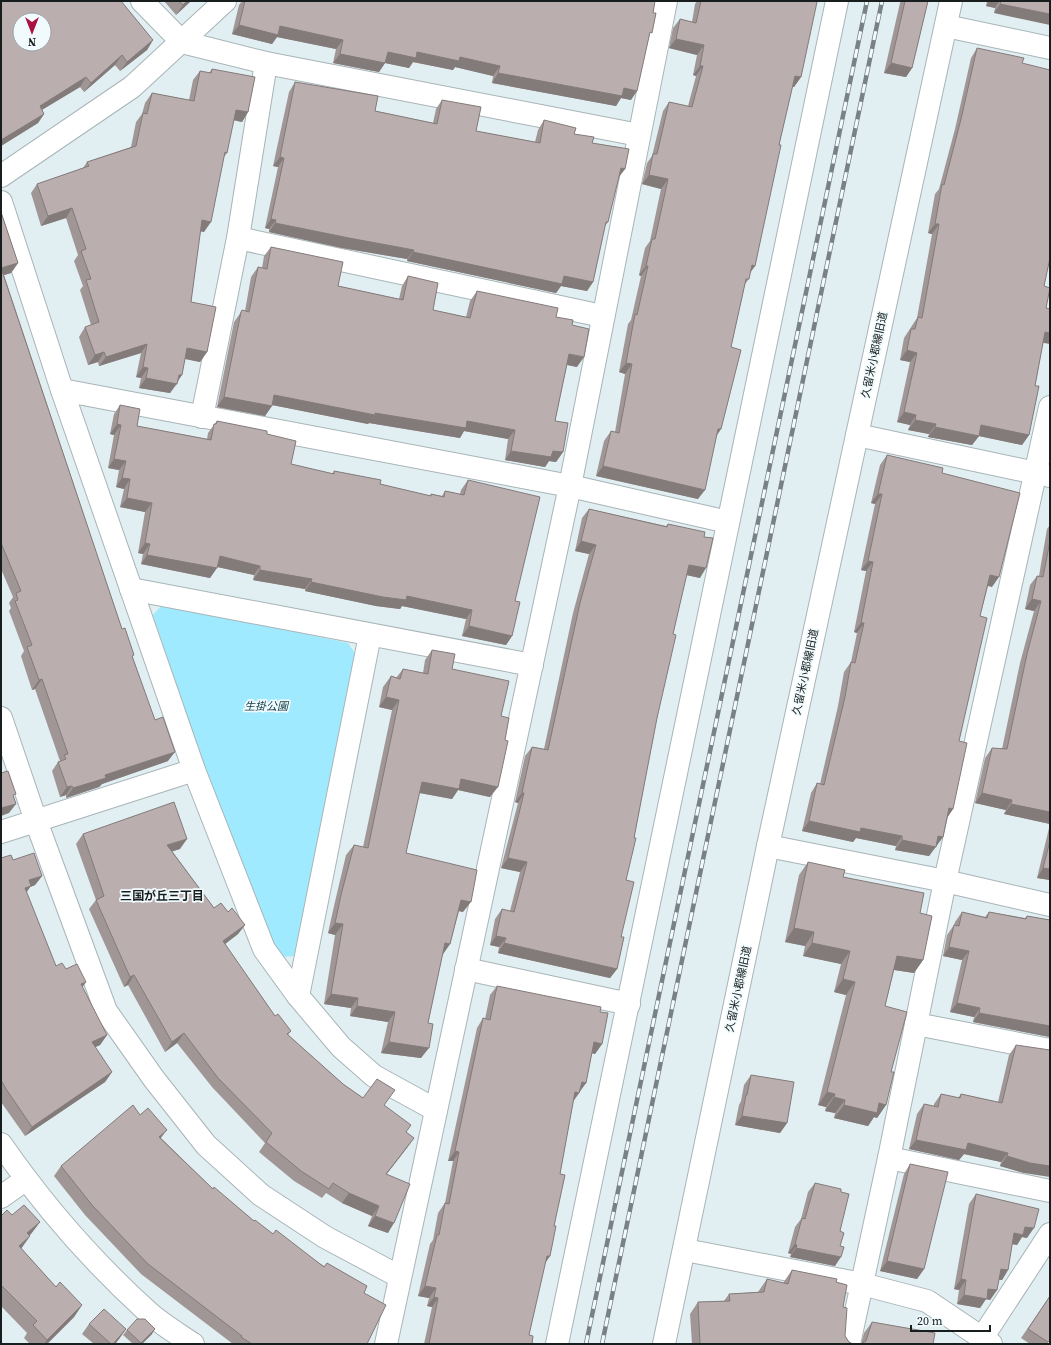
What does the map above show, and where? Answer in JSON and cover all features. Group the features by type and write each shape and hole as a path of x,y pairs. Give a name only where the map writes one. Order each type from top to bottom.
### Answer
{"street":[{"path":"142,1 182,42 266,63 639,135"},
{"path":"1,176 132,87 225,1"},
{"path":"386,1344 570,486 602,316 666,1"},
{"path":"557,1344 837,1"},
{"name":"久留米小郡線旧道","path":"664,1344 685,1250 768,846 951,1"},
{"path":"946,26 1050,48"},
{"path":"202,417 238,238 266,63"},
{"path":"1,202 62,390 194,770 264,949 298,996 341,1047 374,1076 436,1110"},
{"path":"238,238 602,316"},
{"path":"62,390 570,486 728,522"},
{"path":"849,1344 889,1158 945,881 1043,475 1050,407"},
{"path":"857,436 1043,475"},
{"path":"131,589 532,666"},
{"path":"298,996 370,634"},
{"path":"1,718 36,821 106,1011 154,1079 206,1145 261,1195 325,1237 400,1277"},
{"path":"1,832 194,770"},
{"path":"768,846 945,881 1050,905"},
{"path":"466,969 629,1004"},
{"path":"916,1024 1050,1050"},
{"path":"1,1144 25,1180 78,1241 149,1313 193,1344"},
{"path":"889,1158 1050,1191"},
{"path":"1,1197 25,1180"},
{"path":"685,1250 862,1284 927,1301 986,1341 1050,1234"}],"green space":[{"name":"生掛公園","path":"163,604 348,643 356,655 296,956 279,957 204,766 153,615"}],"building":[{"path":"1,1 121,1 153,40 127,62 122,55 91,83 86,77 40,106 44,114 1,140"},
{"path":"179,1 187,1 183,5"},
{"path":"245,1 655,1 653,13 656,13 652,33 650,32 637,91 624,88 622,96 498,73 500,66 460,57 459,61 417,52 416,58 388,52 385,63 340,54 343,40 280,26 278,35 239,25"},
{"path":"701,1 817,2 801,77 795,76 779,145 781,145 755,266 752,265 749,279 746,279 731,347 741,350 721,429 718,429 705,490 603,466 611,431 619,433 632,364 626,363 635,314 637,315 648,266 646,266 652,239 655,239 668,179 649,175 653,154 657,154 669,102 692,107 703,66 700,66 704,45 676,39 680,19 696,23"},
{"path":"905,1 928,1 912,68 891,63"},
{"path":"1001,1 1050,1 1050,14 1000,4"},
{"path":"977,48 1024,58 1022,63 1050,70 1050,258 1044,286 1050,288 1046,308 1050,309 1050,333 1045,332 1035,386 1039,386 1029,435 981,425 979,436 935,427 936,424 915,420 916,415 904,412 917,353 907,350 911,329 915,329 918,317 922,318 939,224 935,224 942,184 944,185"},
{"path":"212,69 255,77 248,112 236,110 227,153 225,152 211,222 202,220 191,302 216,307 207,352 187,348 182,375 179,375 177,384 146,378 148,368 143,367 147,344 106,357 104,352 95,355 85,327 99,322 86,280 91,279 81,251 86,249 72,208 48,216 37,184 89,166 87,162 136,146 143,113 147,114 152,93 194,101 200,71 211,73"},
{"path":"295,82 378,96 375,111 437,124 442,100 481,107 476,131 540,143 544,120 576,128 574,134 594,137 592,143 629,149 625,169 621,168 608,222 606,222 593,282 564,276 562,284 413,252 414,250 275,223 276,220 271,219 284,158 280,157"},
{"path":"1,212 18,263 1,268"},
{"path":"271,247 343,262 338,286 403,300 408,276 438,283 433,310 470,318 477,291 558,308 556,317 573,320 572,325 589,329 584,357 569,354 555,421 568,423 563,452 553,451 551,457 511,451 515,430 467,421 466,428 375,413 375,415 274,395 272,406 224,397 241,312 242,310 249,312 258,267 267,269"},
{"path":"1,268 122,629 125,628 134,655 132,656 155,720 163,717 175,752 105,775 106,778 73,788 72,786 67,787 58,762 66,759 64,755 68,754 42,679 39,680 27,647 32,645 15,601 18,600 16,593 21,591 1,543"},
{"path":"120,405 140,409 137,426 211,440 214,424 216,424 217,421 267,431 267,434 296,441 291,464 334,474 334,471 381,480 380,484 431,496 431,494 444,497 445,491 464,495 468,480 540,497 515,601 520,602 512,636 469,626 472,610 407,596 406,600 383,597 311,582 312,579 260,570 260,566 220,556 217,568 147,555 150,544 145,543 152,503 127,498 130,479 122,478 126,461 114,459 121,425 117,424"},
{"path":"887,455 943,468 942,473 1020,493 999,577 990,575 980,616 987,618 959,741 967,743 953,809 949,808 943,837 938,836 936,847 902,840 902,836 861,828 860,832 809,821 817,783 824,785 845,697 851,662 855,663 864,623 861,623 873,562 868,561 882,494 878,494"},
{"path":"589,509 667,527 668,524 705,532 704,537 713,538 706,568 689,565 673,634 676,635 657,718 634,838 636,838 626,880 634,882 621,937 624,937 617,969 504,943 506,938 496,936 502,909 514,912 527,862 508,858 524,793 522,793 532,747 548,750 580,603 596,545 581,541"},
{"path":"1050,541 1050,812 1011,804 1012,800 982,793 992,748 1007,749 1027,654 1041,601 1032,599 1037,576 1043,577"},
{"path":"432,650 455,654 452,669 509,681 501,716 509,718 505,740 508,741 498,787 461,779 459,789 422,782 406,853 477,870 471,902 461,900 450,944 445,943 428,1023 433,1024 429,1048 389,1042 395,1012 357,1006 358,998 331,994 343,924 335,923 341,895 354,845 368,848 399,700 386,697 391,676 400,679 403,669 428,674"},
{"path":"8,771 16,794 13,795 16,804 1,808 1,773"},
{"path":"174,802 187,839 167,845 214,908 221,903 228,912 232,908 245,925 223,941 275,1016 278,1014 291,1031 287,1034 343,1084 363,1098 377,1079 395,1090 384,1105 411,1125 406,1132 414,1138 386,1174 410,1184 394,1223 375,1216 379,1206 349,1193 333,1183 329,1189 301,1171 266,1142 272,1133 218,1078 184,1033 172,1042 134,975 130,977 96,900 104,896 83,834"},
{"path":"1050,841 1050,869 1043,868"},
{"path":"34,853 42,876 29,880 31,886 25,888 56,966 62,963 66,969 77,964 86,982 81,984 107,1035 92,1042 112,1072 32,1127 1,1080 1,858 11,855 13,860"},
{"path":"808,862 845,870 843,877 924,893 920,913 932,916 923,960 897,956 885,1006 907,1012 891,1072 894,1072 886,1105 879,1103 877,1113 844,1105 845,1100 834,1097 835,1094 827,1092 855,982 843,979 850,951 812,943 814,932 794,928"},
{"path":"962,912 987,918 989,912 1026,919 1027,916 1050,920 1050,1026 979,1013 980,1008 957,1003 969,951 949,947 954,925 959,926"},
{"path":"497,986 601,1007 600,1012 608,1013 602,1044 594,1042 586,1083 582,1082 579,1093 575,1092 560,1174 565,1175 554,1226 556,1226 550,1256 547,1256 529,1335 533,1336 532,1344 429,1344 438,1298 434,1297 436,1288 425,1286 437,1235 439,1235 445,1203 449,1204 459,1152 455,1151 483,1018 490,1020"},
{"path":"1016,1045 1050,1050 1050,1166 1030,1163 1007,1156 1008,1153 968,1143 966,1150 916,1140 924,1104 938,1107 941,1094 960,1098 961,1094 1002,1103"},
{"path":"751,1075 794,1082 787,1123 742,1116"},
{"path":"133,1105 140,1115 148,1108 167,1130 159,1137 213,1189 214,1187 254,1221 255,1220 273,1234 276,1230 324,1267 327,1263 367,1286 364,1293 386,1305 367,1344 252,1344 148,1264 92,1205 61,1166"},
{"path":"910,1164 948,1172 924,1269 887,1261"},
{"path":"815,1183 841,1189 841,1192 849,1194 840,1231 844,1233 840,1246 844,1247 841,1257 796,1248 797,1245 795,1244 802,1218 805,1219"},
{"path":"976,1194 1039,1209 1034,1228 1025,1227 1023,1235 1014,1233 1008,1270 1001,1269 997,1290 988,1289 987,1299 964,1295 966,1280 961,1279"},
{"path":"24,1205 40,1222 27,1233 30,1236 19,1246 56,1287 60,1282 82,1305 47,1340 33,1325 37,1321 1,1285 1,1216 7,1210 12,1215"},
{"path":"792,1270 837,1279 836,1282 847,1285 843,1307 847,1308 845,1336 849,1342 853,1344 700,1344 698,1302 730,1301 729,1294 764,1292 767,1279 788,1284"},
{"path":"1050,1296 1050,1340 1048,1342 1028,1329"},
{"path":"104,1309 126,1329 113,1344 111,1344 89,1324"},
{"path":"137,1319 145,1319 155,1329 141,1343 127,1330"},
{"path":"872,1322 935,1333 933,1344 861,1344 866,1341"}],"railway":[{"path":"586,1344 867,1"},
{"path":"602,1344 882,1"}],"district":[{"name":"三国が丘三丁目","path":"162,896"}]}
